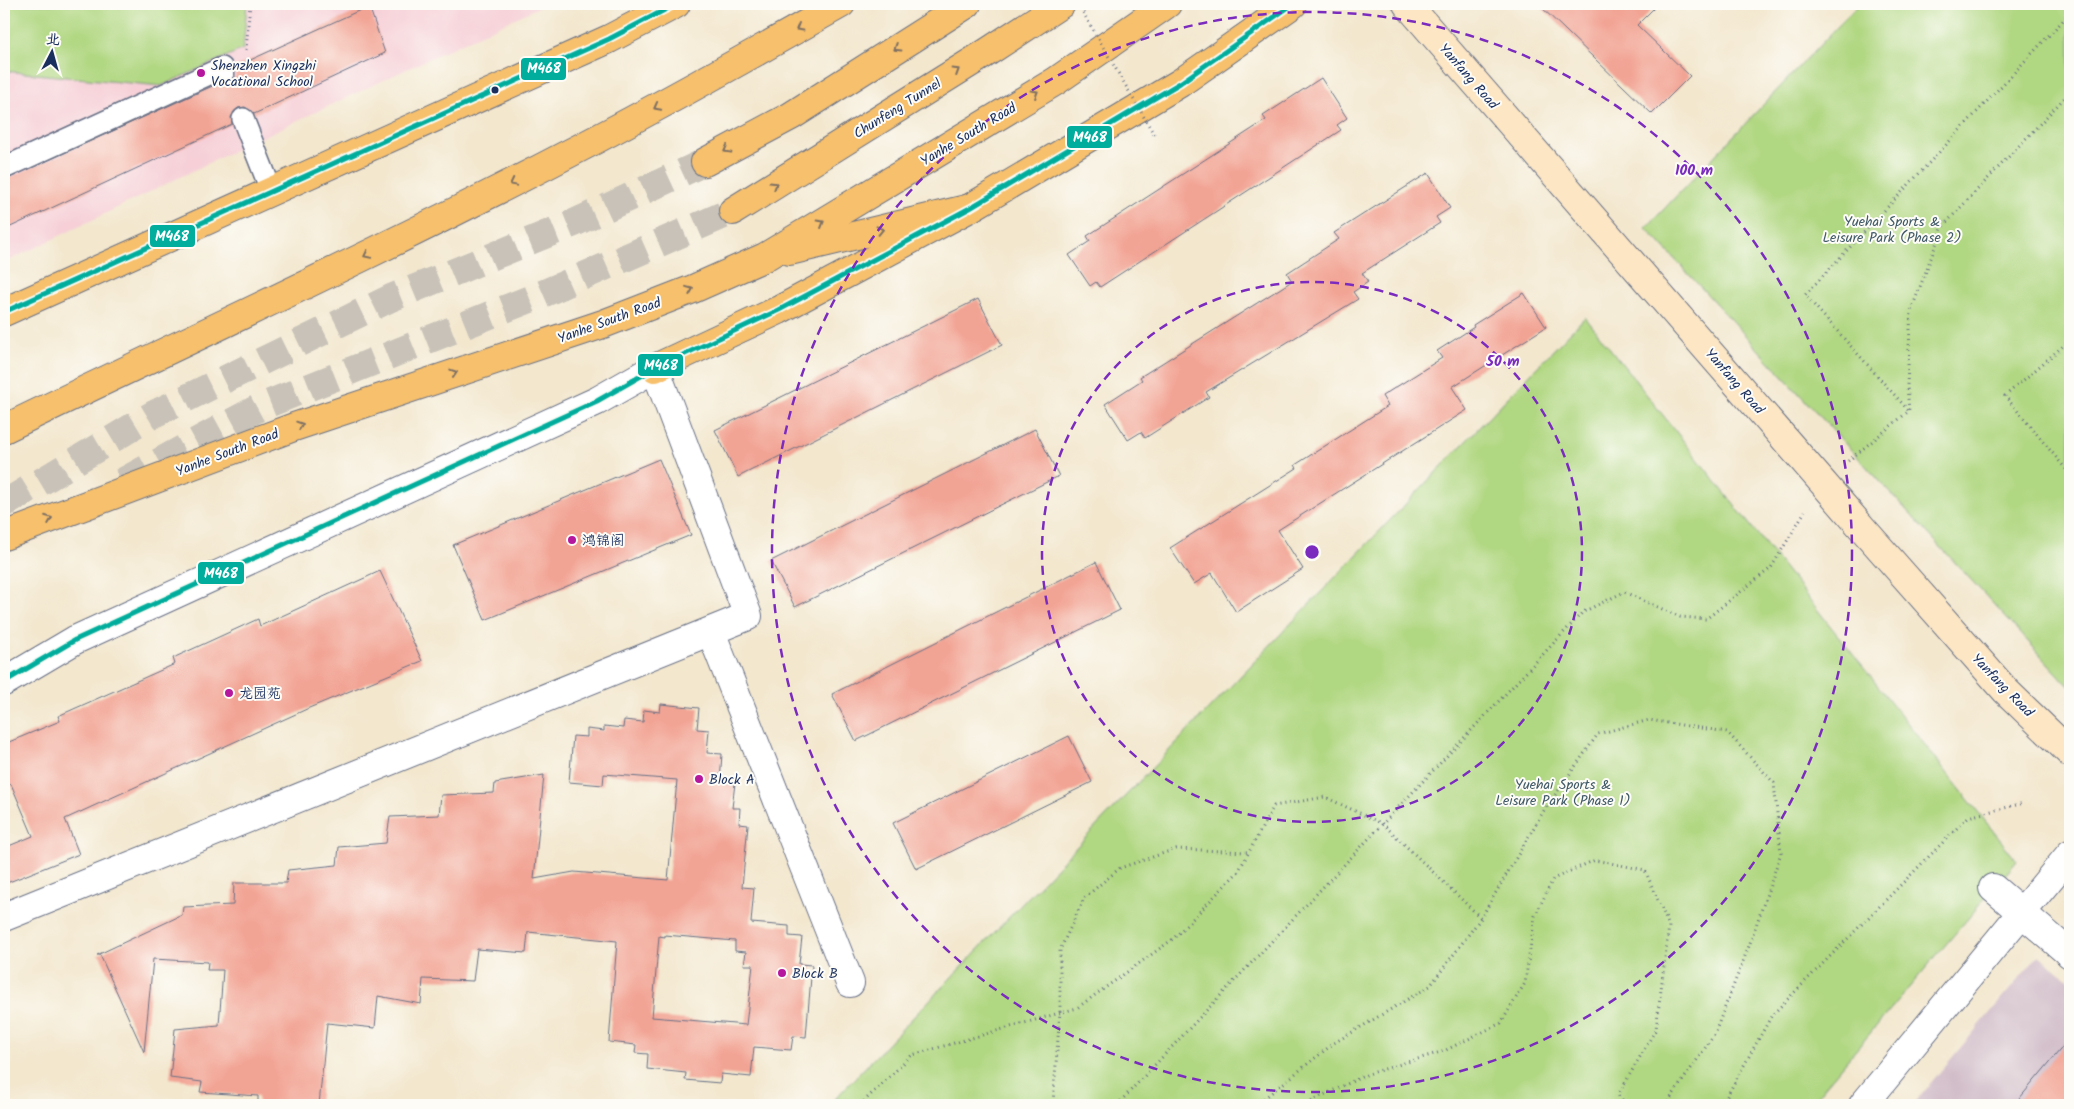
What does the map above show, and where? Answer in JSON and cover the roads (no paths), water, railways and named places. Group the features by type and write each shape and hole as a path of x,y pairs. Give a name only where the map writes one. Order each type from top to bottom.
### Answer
{"main road":[{"path":"4,312 609,39 676,4"},
{"path":"4,429 422,229 569,154 841,4"},
{"path":"705,162 791,116 967,4"},
{"name":"Chunfeng Tunnel","path":"732,211 978,58 1061,4"},
{"name":"Yanhe South Road","path":"4,536 294,427 603,324 693,289 765,257 1056,81 1167,4"},
{"path":"654,368 779,310 970,208 1180,83 1293,4"},
{"name":"Yanfang Road","path":"1407,4 2006,691 2070,753"},
{"path":"765,257 970,208"},
{"path":"4,421 31,416"}],"street":[{"path":"4,682 75,640 598,401 654,368 748,616 4,917"},
{"path":"711,632 850,983"},
{"path":"1863,1105 2070,854"},
{"path":"1993,888 2070,954"}],"lane":[{"path":"4,168 223,70"},
{"path":"243,119 272,190"}],"tunnel":[{"path":"4,504 154,414 391,298 574,223 705,162"},
{"path":"122,482 260,407 540,295 733,211"}],"place":[{"name":"Shenzhen Xingzhi Vocational School","path":"201,73"},
{"name":"鸿锦阁","path":"572,540"},
{"name":"龙园苑","path":"229,693"},
{"name":"Block A","path":"699,779"},
{"name":"Block B","path":"782,973"}],"park label":[{"name":"Yuehai Sports & Leisure Park (Phase 2)","path":"1892,230"},
{"name":"Yuehai Sports & Leisure Park (Phase 1)","path":"1563,792"}]}
